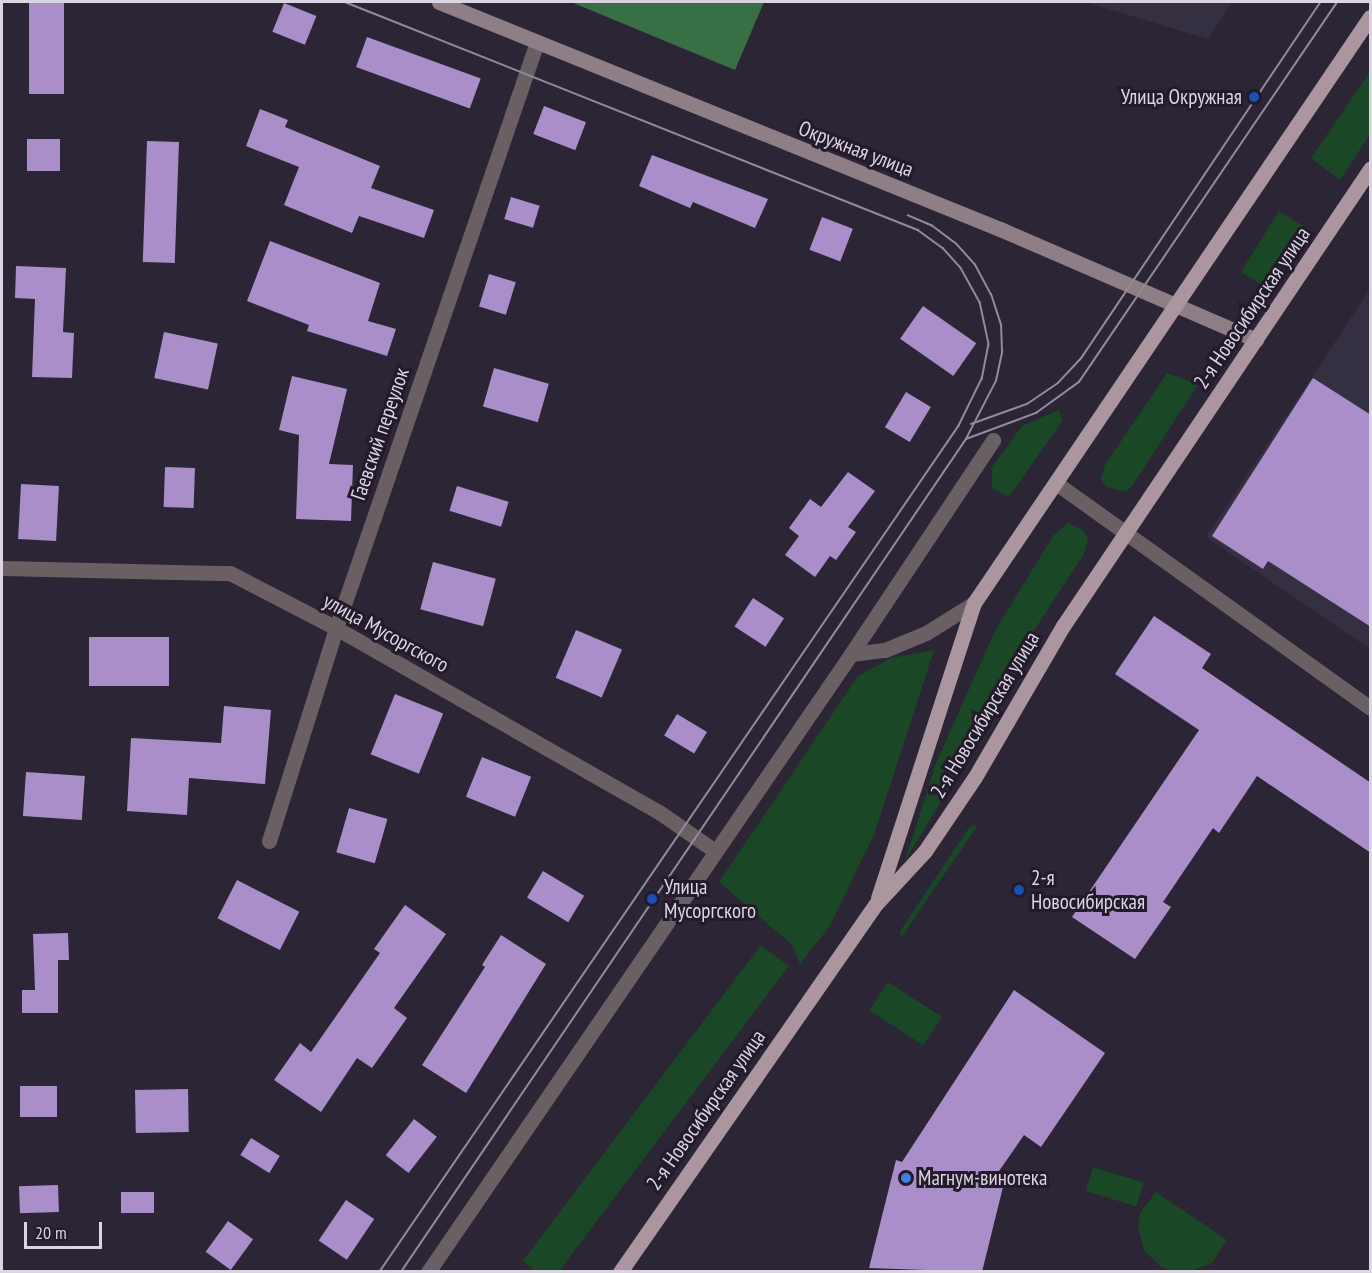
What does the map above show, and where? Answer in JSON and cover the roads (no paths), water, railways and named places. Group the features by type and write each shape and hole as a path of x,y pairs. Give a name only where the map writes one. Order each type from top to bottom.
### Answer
{"main road":[{"name":"Окружная улица","path":"439,2 991,225 1256,340"},
{"path":"876,904 974,603 1173,304 1371,17"},
{"name":"2-я Новосибирская улица","path":"620,1272 876,904 925,851 975,777 1063,626 1371,170"}],"street":[{"name":"Гаевский переулок","path":"269,841 336,628 537,42"},
{"path":"428,1272 851,654 993,440"},
{"path":"1056,483 1128,531 1143,547 1371,708"},
{"name":"улица Мусоргского","path":"2,568 230,573 336,628 659,812 716,851"},
{"path":"851,654 885,650 926,633 974,603"}],"tram line":[{"path":"345,2 918,230 943,248 961,268 980,302 989,344 982,379 959,426 380,1272"},
{"path":"971,424 1027,404 1058,383 1082,357 1321,2"},
{"path":"966,439 1036,413 1079,382 1337,2"},
{"path":"401,1272 966,439 996,381 1002,352 1001,325 991,295 975,265 956,244 932,226 908,216"}],"place":[{"name":"Улица Окружная","path":"1254,97"},
{"name":"2-я Новосибирская","path":"1019,890"},
{"name":"Улица Мусоргского","path":"652,899"},
{"name":"Магнум-винотека","path":"906,1178"}]}
